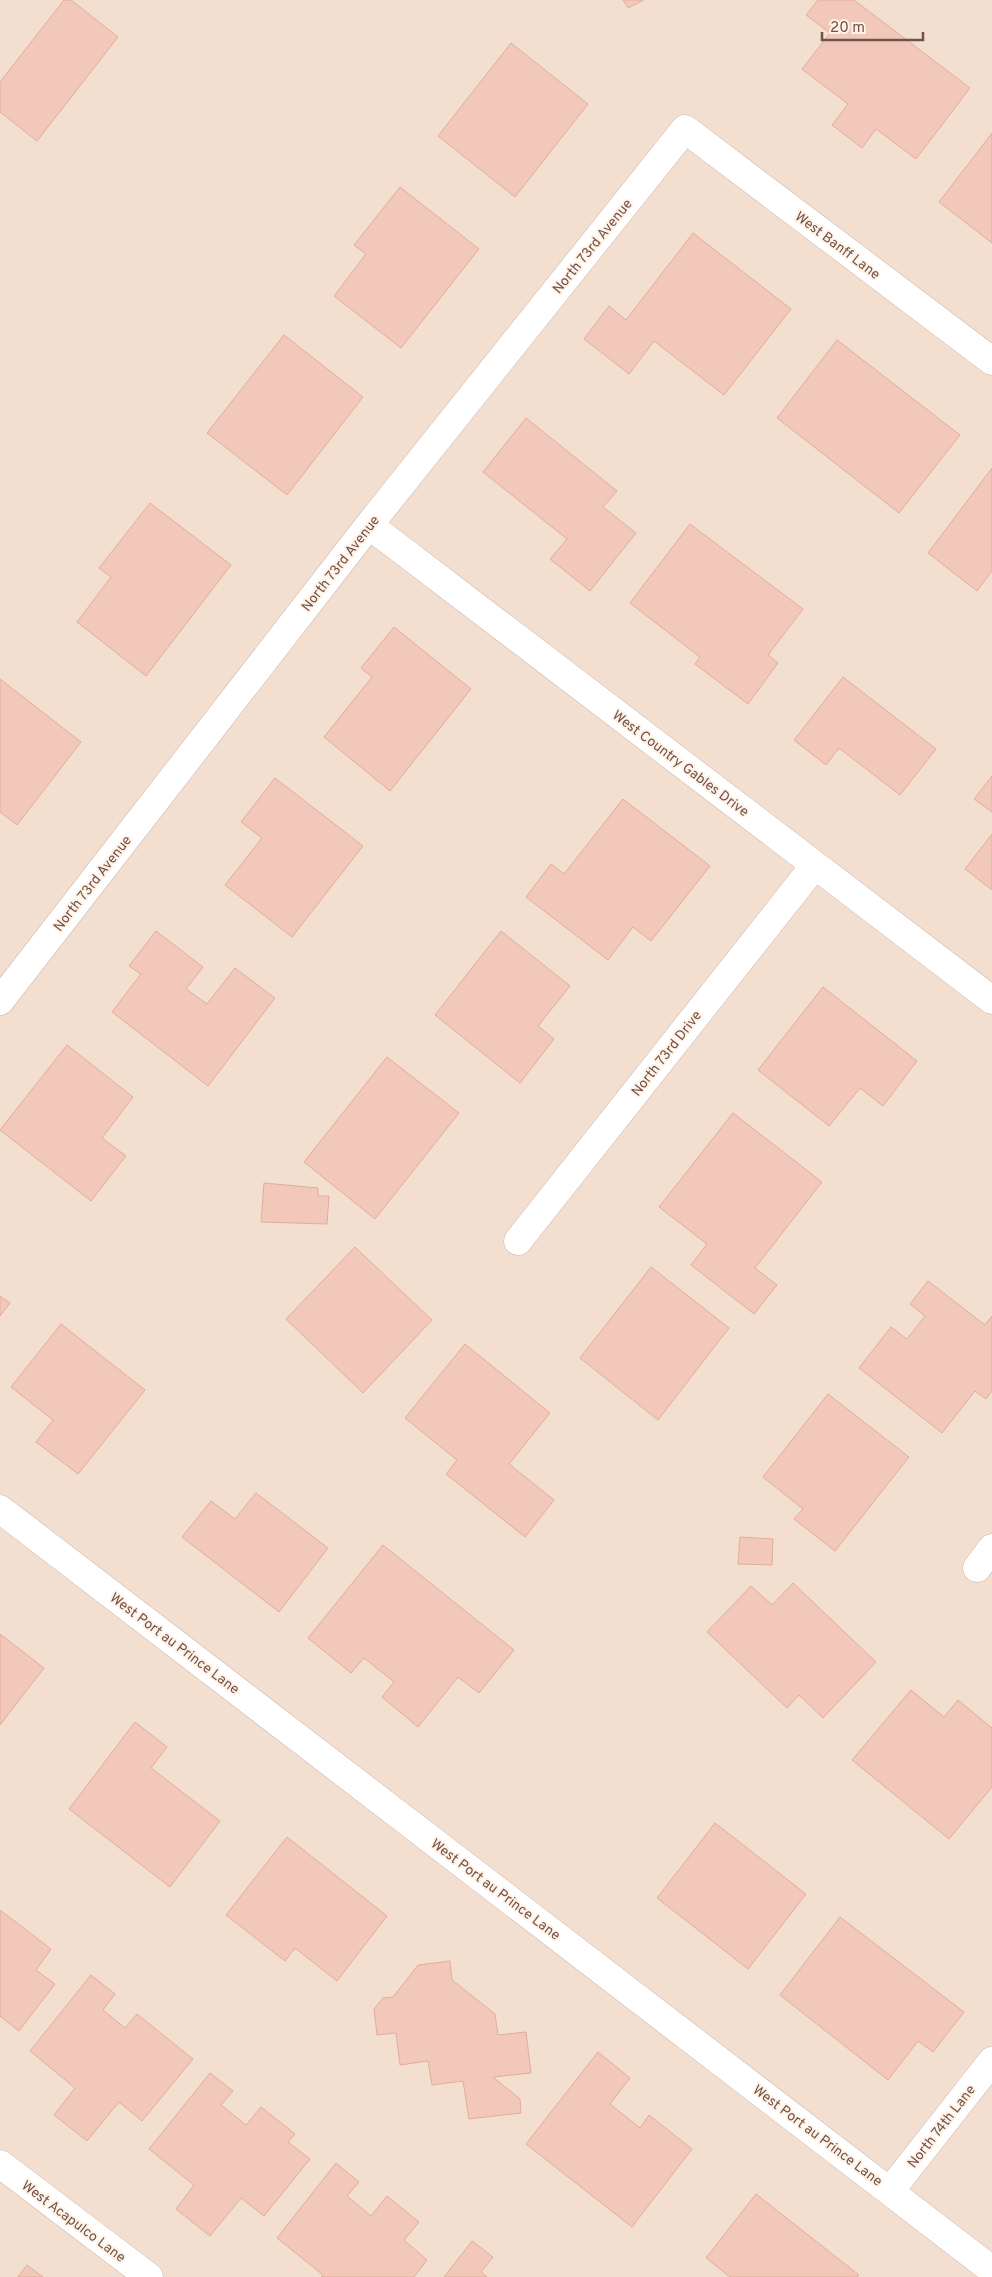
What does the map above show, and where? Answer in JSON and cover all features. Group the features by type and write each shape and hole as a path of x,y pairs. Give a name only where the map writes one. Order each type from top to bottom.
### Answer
{"street":[{"name":"West Banff Lane","path":"685,129 992,361"},
{"name":"North 73rd Avenue","path":"0,1001 369,525 685,129"},
{"name":"West Country Gables Drive","path":"369,525 992,1000"},
{"name":"North 73rd Drive","path":"518,1241 815,865"},
{"name":"West Port au Prince Lane","path":"0,1509 992,2270"},
{"name":"North 74th Lane","path":"890,2190 992,2061"},
{"name":"West Acapulco Lane","path":"0,2164 149,2277"}],"shaded area":[{"path":"0,0 992,0 992,2277 0,2277"}],"building":[{"path":"64,0 71,0 118,37 37,141 0,112 0,82"},
{"path":"623,0 644,0 628,8"},
{"path":"818,0 854,0 970,88 916,159 876,129 862,148 832,125 848,104 802,69 830,33 806,15"},
{"path":"511,43 588,104 515,197 438,136"},
{"path":"992,133 992,243 939,202"},
{"path":"400,187 479,249 401,348 334,296 366,254 354,245"},
{"path":"693,233 791,309 724,395 654,341 629,374 584,339 609,306 626,320"},
{"path":"284,335 363,397 287,495 207,433"},
{"path":"837,340 960,435 899,513 777,418"},
{"path":"526,418 617,491 603,507 636,533 590,591 550,559 567,539 483,472"},
{"path":"992,468 992,571 977,591 928,553"},
{"path":"150,503 231,565 146,676 77,622 111,577 99,568"},
{"path":"690,524 803,609 768,655 778,663 748,704 695,664 700,657 630,603"},
{"path":"394,627 471,689 390,791 324,737 372,677 361,668"},
{"path":"843,677 936,749 900,795 839,748 826,765 794,740"},
{"path":"0,679 81,742 17,825 0,812"},
{"path":"992,776 992,812 974,799"},
{"path":"275,778 363,846 292,937 225,885 262,838 241,822"},
{"path":"623,799 710,866 651,941 633,927 608,960 526,897 551,864 564,874"},
{"path":"992,834 992,890 965,869"},
{"path":"156,931 203,967 186,989 207,1004 235,968 275,998 208,1086 112,1012 141,974 129,966"},
{"path":"501,931 570,986 538,1026 554,1039 520,1083 435,1015"},
{"path":"823,987 917,1061 883,1106 860,1088 829,1126 758,1070"},
{"path":"67,1045 133,1097 102,1138 126,1156 91,1201 0,1130"},
{"path":"387,1057 459,1113 375,1219 304,1162"},
{"path":"733,1113 822,1182 755,1268 777,1285 754,1314 691,1265 707,1244 659,1207"},
{"path":"264,1183 318,1188 318,1196 329,1196 327,1224 261,1222"},
{"path":"355,1247 432,1320 363,1393 286,1319"},
{"path":"651,1267 729,1328 658,1420 580,1358"},
{"path":"928,1281 985,1325 992,1316 992,1391 986,1399 975,1391 942,1433 859,1368 891,1327 907,1339 925,1316 910,1304"},
{"path":"0,1296 10,1303 0,1316"},
{"path":"61,1324 145,1390 78,1474 36,1442 53,1420 11,1387"},
{"path":"465,1344 550,1413 509,1464 554,1500 525,1537 446,1474 457,1460 405,1418"},
{"path":"828,1394 909,1457 835,1551 794,1519 803,1509 763,1477"},
{"path":"256,1493 328,1548 279,1612 182,1537 211,1501 235,1519"},
{"path":"740,1537 773,1539 772,1565 738,1564"},
{"path":"383,1545 514,1650 479,1693 458,1677 418,1727 382,1697 394,1682 364,1658 351,1673 308,1638"},
{"path":"793,1583 876,1662 823,1718 799,1695 787,1708 707,1632 751,1586 772,1605"},
{"path":"0,1634 44,1668 0,1725"},
{"path":"911,1690 944,1717 958,1700 992,1728 992,1787 949,1839 852,1760"},
{"path":"135,1722 167,1747 151,1768 220,1821 170,1887 69,1809"},
{"path":"715,1823 806,1894 748,1969 657,1898"},
{"path":"287,1837 387,1916 337,1981 295,1948 285,1961 226,1915"},
{"path":"0,1910 51,1949 36,1970 55,1984 19,2031 0,2016"},
{"path":"840,1917 964,2012 933,2052 918,2041 888,2080 780,1995"},
{"path":"450,1961 452,1980 495,2014 498,2035 526,2032 531,2073 493,2077 520,2099 521,2113 469,2119 463,2081 432,2085 428,2061 400,2065 396,2033 377,2035 374,2009 383,1998 393,1997 418,1965"},
{"path":"91,1975 115,1994 103,2010 125,2028 137,2014 193,2059 142,2121 119,2102 87,2141 54,2115 75,2088 30,2051"},
{"path":"598,2052 630,2078 610,2104 640,2128 649,2115 692,2149 632,2227 526,2144"},
{"path":"210,2073 233,2091 221,2105 246,2125 261,2107 295,2134 288,2142 310,2159 264,2216 241,2198 210,2236 176,2209 194,2185 149,2149"},
{"path":"336,2163 359,2182 347,2196 371,2216 387,2196 419,2222 404,2240 427,2260 414,2277 321,2277 323,2275 277,2238"},
{"path":"756,2194 859,2275 857,2277 730,2277 706,2258"},
{"path":"472,2241 493,2257 481,2272 487,2277 444,2277"},
{"path":"27,2265 43,2277 18,2277"}]}
